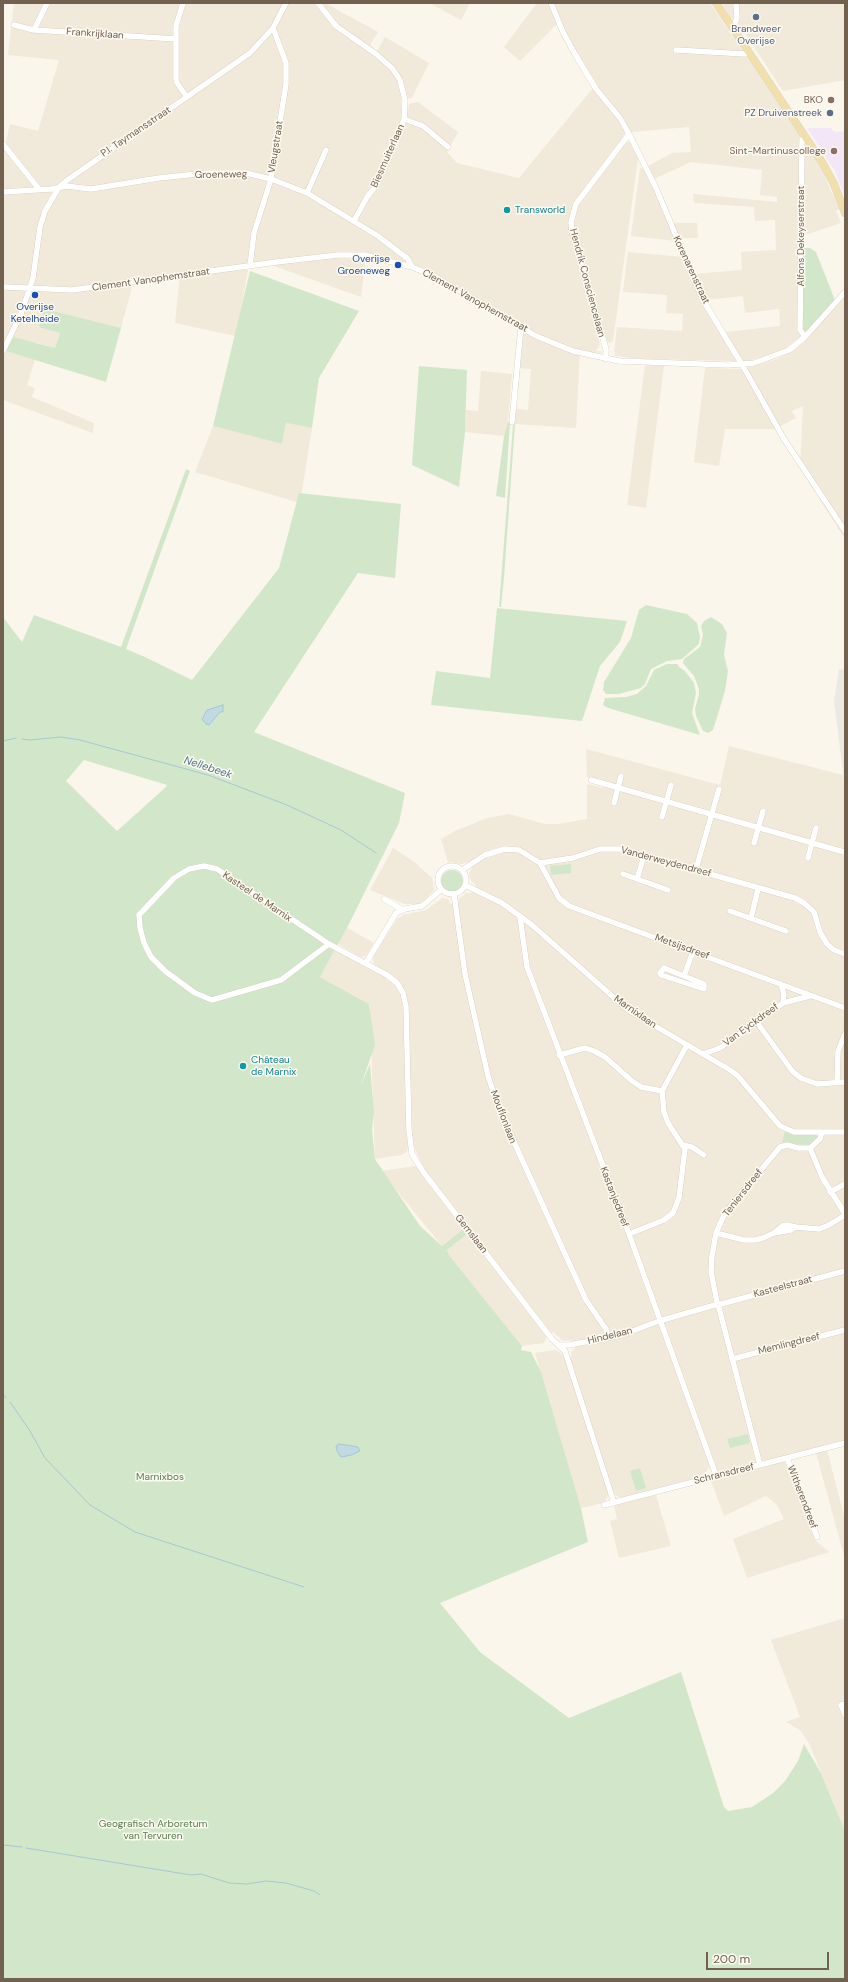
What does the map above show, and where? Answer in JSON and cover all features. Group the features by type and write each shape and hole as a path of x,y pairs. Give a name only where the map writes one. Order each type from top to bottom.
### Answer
{"main road":[{"path":"716,3 805,135 830,176 845,213"}],"street":[{"path":"34,30 47,3"},
{"path":"182,3 176,26 177,83 187,97"},
{"name":"P.I. Taymansstraat","path":"3,351 21,314 33,278 40,227 48,205 59,187 250,53 273,28 286,3"},
{"name":"Biesmuiterlaan","path":"318,3 336,26 376,54 392,68 400,80 405,100 404,119 375,187 367,197 354,221"},
{"name":"Korenarenstraat","path":"551,3 563,32 575,54 596,89 620,118 629,134 656,188 703,300 784,439 845,530"},
{"path":"733,28 736,23 736,3"},
{"path":"728,21 736,14"},
{"name":"Frankrijklaan","path":"14,25 34,30 176,39"},
{"name":"Vleugstraat","path":"250,266 254,233 271,179 286,84 286,63 273,28"},
{"path":"676,50 745,54 749,52"},
{"path":"404,119 423,126 448,147"},
{"name":"Hendrik Consciencelaan","path":"606,359 606,349 572,232 571,222 575,208 629,134"},
{"name":"Alfons Dekeyserstraat","path":"805,135 802,138 800,330 805,337"},
{"path":"3,144 39,189"},
{"path":"307,193 326,150"},
{"name":"Groeneweg","path":"3,192 59,187 103,188 125,182 206,173 246,173 271,179 307,193 354,221 408,259 412,266"},
{"name":"Clement Vanophemstraat","path":"3,287 29,289 83,289 250,266 338,255 351,255 378,258 412,266 459,290 521,327 561,347 606,359 638,362 742,365 780,355 790,350 805,337 845,292"},
{"path":"512,422 521,327"},
{"path":"614,803 621,776"},
{"path":"591,780 844,852"},
{"path":"662,818 671,785"},
{"path":"696,869 719,789"},
{"path":"754,843 763,811"},
{"path":"808,858 816,828"},
{"path":"462,870 477,859 505,849 519,850 540,863"},
{"name":"Vanderweydendreef","path":"540,863 573,858 600,849 621,849 696,869 758,889 795,898 804,902 814,912 820,932 827,944 834,950 845,954"},
{"path":"637,879 644,856"},
{"name":"Metsijsdreef","path":"540,863 553,889 562,902 845,1008"},
{"name":"Kasteel de Marnix","path":"329,944 281,980 212,1000 195,993 165,971 151,957 144,943 140,928 139,916 174,878 189,869 204,866 217,869 227,874 276,910 329,944 366,963"},
{"path":"451,866 462,870 466,878 465,885 461,890 454,894 448,894 442,890 438,879 442,870 451,866"},
{"path":"622,874 668,890"},
{"name":"Marnixlaan","path":"465,885 502,903 532,925 628,1010 716,1061 738,1076 780,1126 794,1132 845,1132"},
{"path":"751,918 758,889"},
{"path":"366,963 390,921 396,914 403,910 417,908 427,903 442,890"},
{"name":"Mouflonlaan","path":"454,894 465,974 488,1076 499,1109 586,1300 606,1329 608,1337"},
{"path":"384,899 403,910"},
{"path":"730,911 786,931"},
{"name":"Kastanjedreef","path":"520,917 527,967 559,1055 629,1234 716,1475"},
{"path":"684,976 693,951"},
{"name":"Gemslaan","path":"366,963 387,975 397,983 403,993 406,1006 409,1130 412,1154 424,1173 568,1356 614,1503"},
{"path":"664,968 684,976 704,984 704,989 661,975 660,973 664,968"},
{"name":"Van Eyckdreef","path":"780,984 784,995 783,1003"},
{"name":"Van Eyckdreef","path":"703,1054 720,1048 783,1003 811,996"},
{"path":"756,1021 793,1072 801,1078 817,1084 845,1082"},
{"path":"837,1083 838,1051 845,1034"},
{"path":"629,1234 655,1225 673,1213 679,1198 684,1149 666,1117 662,1091 687,1045"},
{"path":"559,1055 585,1048 594,1051 605,1057 622,1074 637,1084 662,1091"},
{"name":"Van Eyckdreef","path":"716,1061 720,1048"},
{"path":"716,1233 744,1240 755,1240 774,1233 795,1228 819,1229 830,1225 845,1214 830,1192 810,1148 820,1139 822,1132"},
{"path":"682,1145 692,1147 704,1155"},
{"name":"Teniersdreef","path":"760,1465 718,1305 711,1272 712,1256 716,1233 725,1213 780,1147 787,1145 798,1148 810,1148"},
{"path":"830,1192 845,1184"},
{"name":"Kasteelstraat","path":"660,1321 845,1271"},
{"name":"Hindelaan","path":"558,1345 569,1345 622,1335 660,1321"},
{"name":"Memlingdreef","path":"732,1359 845,1330"},
{"name":"Schransdreef","path":"604,1505 845,1443"},
{"name":"Witherendreef","path":"787,1458 817,1537"},
{"path":"845,1704 841,1705 845,1715"}],"shaded area":[{"path":"14,3 325,3 378,32 370,45 377,51 385,37 429,63 412,98 401,99 401,110 408,111 409,104 418,102 458,132 447,152 457,163 519,178 593,88 616,116 625,133 621,139 626,143 630,141 651,181 676,241 631,236 640,168 644,169 638,158 613,341 610,343 606,342 601,324 595,325 600,344 596,351 614,352 617,327 682,331 683,314 666,313 667,295 623,292 628,252 683,257 737,361 643,359 615,356 615,352 592,353 580,350 576,428 515,424 508,422 504,436 465,432 466,410 478,411 481,371 512,374 508,421 514,423 515,409 528,410 531,369 519,368 522,334 527,334 529,329 442,277 423,268 375,254 366,254 361,297 274,266 270,260 252,263 248,261 243,265 243,270 248,270 236,336 175,323 180,274 134,280 121,328 45,309 60,333 55,348 34,342 6,351 35,359 27,385 35,388 32,397 94,423 93,433 3,400 3,145 5,146 10,124 38,131 59,60 8,55"},
{"path":"429,3 470,3 461,20"},
{"path":"537,3 549,3 556,25 520,61 504,47"},
{"path":"554,3 710,3 800,136 799,141 804,142 823,172 839,209 836,211 841,223 802,236 800,337 787,347 778,352 747,361 742,361 725,332 780,326 779,309 745,313 743,296 705,300 693,274 742,270 741,252 776,250 775,220 755,221 754,207 694,203 693,194 777,202 777,197 760,195 762,170 691,162 654,179 648,166 672,153 691,152 689,127 631,132 622,116 600,89 584,63 581,70"},
{"path":"722,3 845,3 845,80 783,91 741,27 730,16"},
{"name":"Sint-Martinuscollege","path":"807,128 831,128 836,132 845,131 845,197 835,171"},
{"path":"672,223 697,223 698,238 678,238"},
{"path":"845,296 845,539 800,468 803,406 792,411 796,418 775,429 725,429 719,466 694,462 705,368 741,369 755,384 747,368 777,359 796,349"},
{"path":"645,365 664,366 646,508 627,505"},
{"path":"286,423 312,428 300,503 195,472 213,426 282,444"},
{"path":"839,669 845,670 845,788 834,701"},
{"path":"729,746 843,775 845,788 845,1440 783,1457 816,1541 829,1552 747,1578 733,1539 784,1519 777,1505 766,1496 724,1516 711,1481 722,1477 715,1465 709,1468 704,1476 621,1498 614,1494 608,1496 604,1503 581,1508 535,1353 555,1350 561,1353 565,1359 572,1356 571,1352 575,1348 572,1340 563,1341 553,1332 547,1336 544,1343 522,1346 449,1255 447,1250 467,1234 476,1246 483,1244 462,1217 455,1219 463,1229 442,1246 381,1171 415,1166 421,1163 414,1146 408,1147 407,1152 401,1155 375,1159 369,1004 320,977 335,950 373,971 377,965 374,964 373,957 397,919 403,915 426,910 442,898 448,899 451,904 458,903 459,899 466,893 472,893 476,885 471,881 469,873 472,868 467,862 462,864 448,862 441,839 455,831 487,818 509,814 545,824 558,824 587,819 587,784 604,788 606,782 587,777 586,749 720,785"},
{"path":"393,848 413,861 432,878 434,890 423,901 417,904 405,904 370,890"},
{"path":"347,928 374,943 366,956 360,957 338,944"},
{"path":"827,1450 845,1520 845,1559 816,1453"},
{"path":"656,1495 671,1546 619,1558 610,1521 617,1519 614,1506 622,1503 621,1498 623,1503"},
{"path":"845,1618 845,1831 809,1743 800,1730 786,1722 800,1717 771,1640"}],"green space":[{"path":"802,248 810,248 816,252 835,300 805,332 801,329"},
{"path":"250,271 359,311 319,378 312,428 286,423 282,444 213,426"},
{"path":"45,309 121,328 106,382 6,351 13,337 55,348 60,333 39,327"},
{"path":"419,366 467,370 465,432 459,487 412,465"},
{"path":"508,422 510,423 505,498 496,496 504,436"},
{"path":"515,424 504,578 501,607 499,607 513,425"},
{"path":"186,469 190,471 126,649 192,680 279,568 299,493 401,504 395,578 358,573 254,732 405,793 399,823 347,928 320,977 369,1004 375,1045 361,1085 370,1064 374,1112 372,1130 375,1159 420,1226 442,1246 463,1229 467,1234 447,1250 449,1255 522,1346 521,1350 531,1352 541,1372 581,1508 588,1542 440,1603 480,1652 569,1718 681,1672 724,1807 728,1811 752,1807 773,1793 785,1781 798,1761 804,1744 821,1773 845,1831 845,1979 3,1979 3,617 22,642 34,615 121,647","holes":["84,760 167,785 117,831 66,781"]},
{"path":"646,605 687,614 697,623 700,637 699,644 682,659 667,661 651,669 645,684 641,688 619,694 606,694 603,690 604,682 631,638 639,610"},
{"path":"497,608 627,621 620,642 600,666 582,721 431,705 436,671 490,678"},
{"path":"711,617 722,624 727,633 724,655 728,671 725,691 713,730 708,733 703,731 696,716 695,709 699,689 694,676 683,663 684,659 700,647 703,635 701,626 704,621"},
{"path":"667,664 677,664 685,671 694,683 696,693 692,713 700,735 608,708 603,705 605,698 626,697 637,694 646,686 654,670"},
{"path":"571,864 571,873 551,875 550,866"},
{"path":"452,870 460,873 463,881 460,889 452,892 444,889 441,881 444,873"},
{"path":"785,1132 816,1135 819,1137 812,1144 808,1145 787,1144 782,1142"},
{"path":"748,1434 750,1443 730,1448 727,1439"},
{"path":"640,1468 646,1488 636,1491 630,1471"}],"water":[{"path":"223,705 223,712 220,712 209,725 206,724 202,719 207,710"},
{"path":"339,1444 358,1447 360,1451 352,1455 341,1457 336,1446"}],"waterway":[{"name":"Nellebeek","path":"22,739 29,740 61,737 80,740 208,775 287,805 341,830 376,853"},
{"name":"Nellebeek","path":"3,741 16,738"},
{"path":"3,1394 6,1398"},
{"path":"10,1402 30,1431 45,1458 90,1505 135,1532 304,1587"},
{"path":"3,1845 22,1847"},
{"path":"26,1848 191,1875 201,1874 229,1883 247,1884 266,1881 286,1883 314,1891 320,1895"}],"place":[{"name":"Brandweer Overijse","path":"756,17"},
{"name":"BKO","path":"831,100"},
{"name":"PZ Druivenstreek","path":"830,113"},
{"name":"Sint-Martinuscollege","path":"834,151"},
{"name":"Transworld","path":"507,210"},
{"name":"Overijse Groeneweg","path":"398,265"},
{"name":"Overijse Ketelheide","path":"35,295"},
{"name":"Château de Marnix","path":"243,1066"}],"park label":[{"name":"Marnixbos","path":"160,1477"},
{"name":"Geografisch Arboretum van Tervuren","path":"153,1830"}]}
